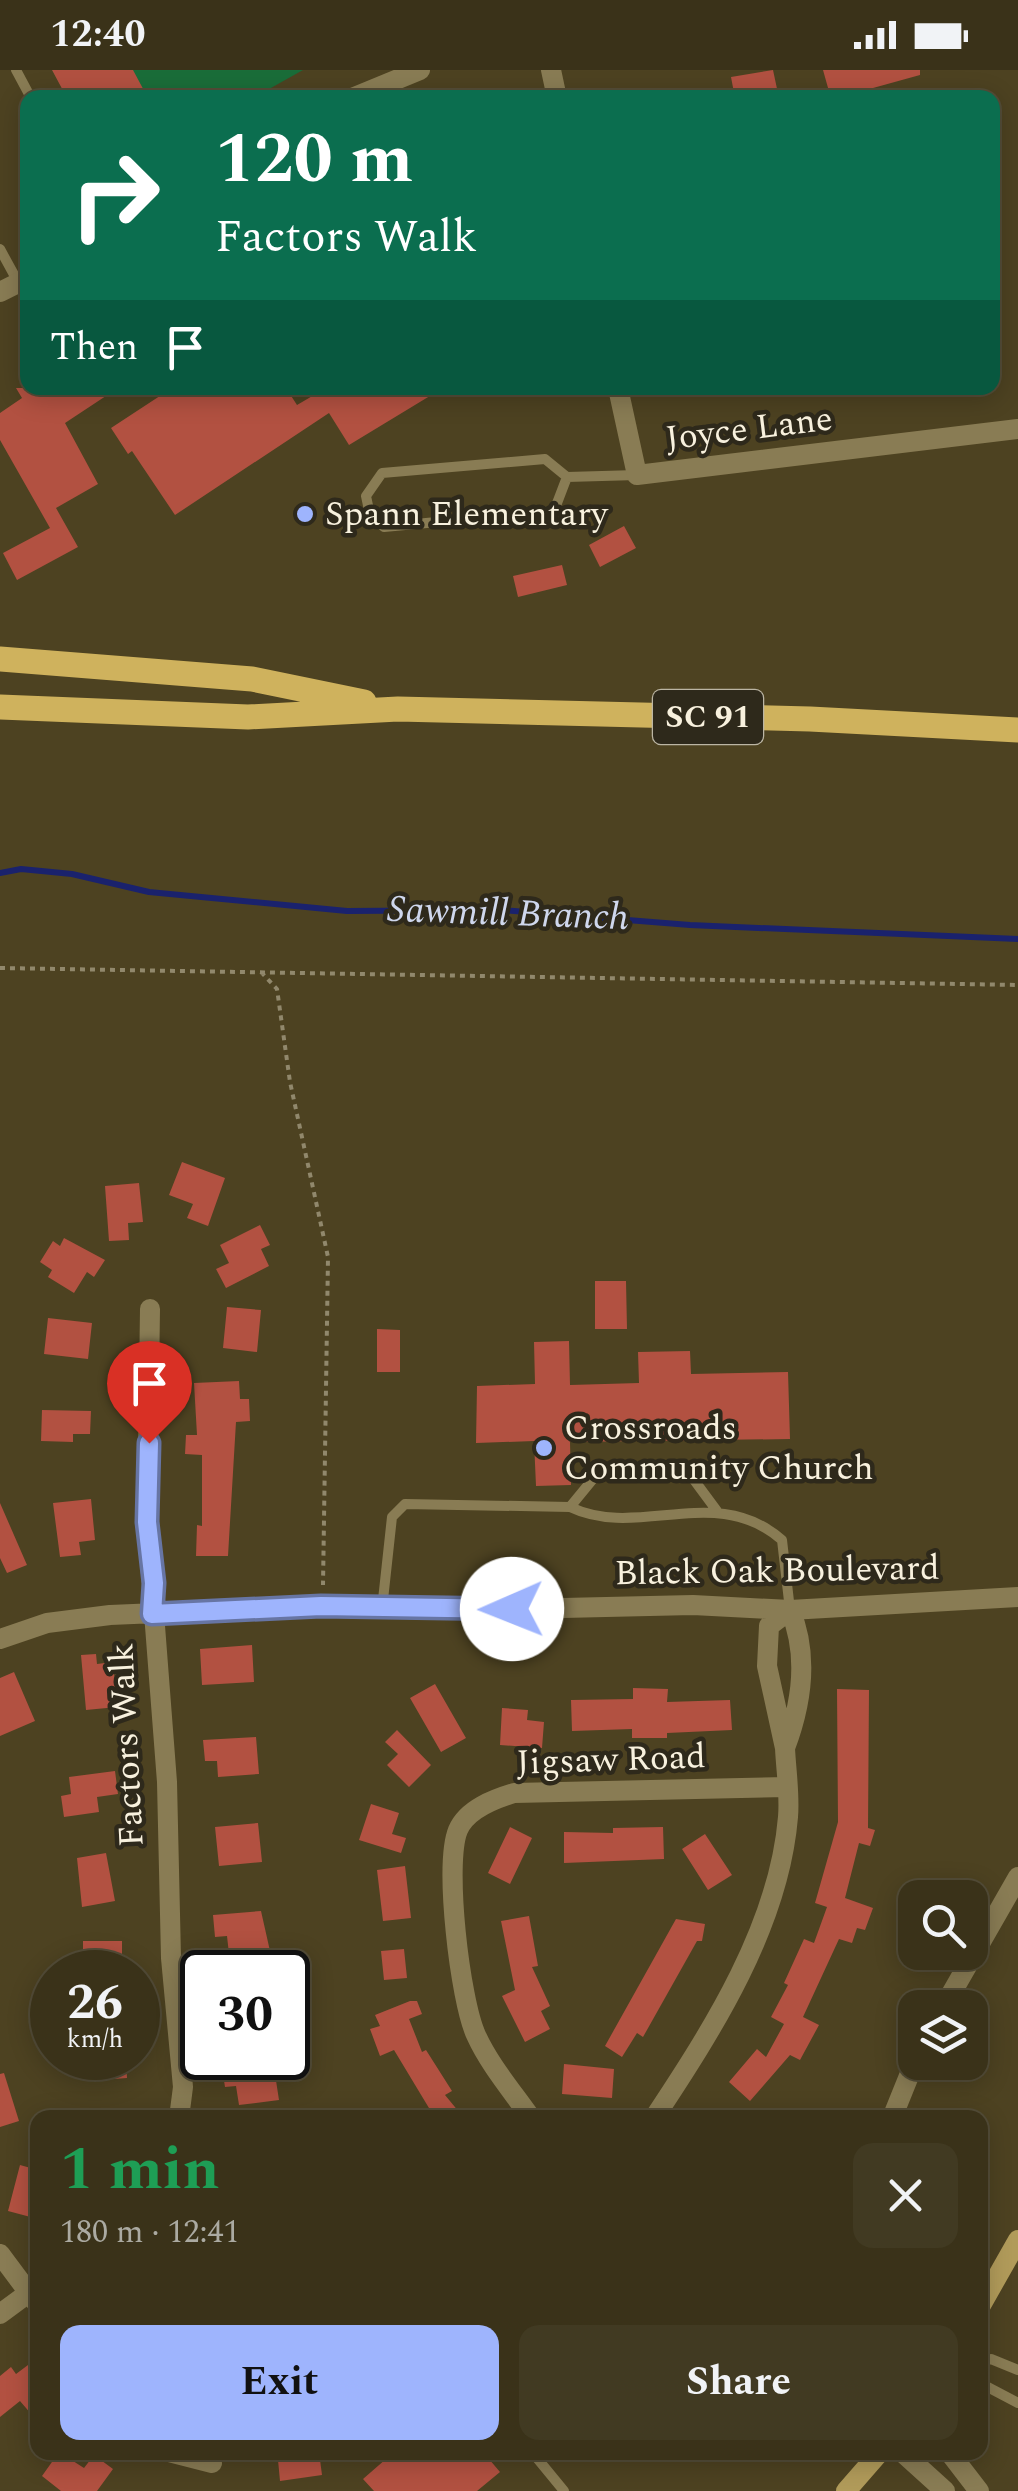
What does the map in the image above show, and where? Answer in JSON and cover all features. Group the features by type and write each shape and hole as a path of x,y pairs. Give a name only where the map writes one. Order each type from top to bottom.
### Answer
{"main road":[{"name":"SC 91","path":"0,659 252,680 398,709"},
{"name":"SC 91","path":"0,707 248,717 398,709 1018,730"}],"street":[{"path":"371,90 420,70"},
{"name":"Joyce Lane","path":"619,395 636,475 1018,429"},
{"name":"Factors Walk","path":"150,1309 147,1522 167,1782 171,1958 182,2086 180,2110"},
{"name":"Black Oak Boulevard","path":"0,1640 72,1618 321,1606 382,1610 692,1604 790,1610 1018,1597"},
{"path":"659,2110 703,2044 755,1939 775,1883 788,1817 785,1748 766,1666 768,1626 790,1610 800,1634 801,1692 785,1748"},
{"name":"Jigsaw Road","path":"526,2110 477,2036 462,1990 454,1850 459,1828 490,1800 514,1793 787,1788"},
{"path":"953,1990 1018,1877"},
{"path":"895,2110 907,2080"},
{"path":"988,2292 1018,2240"},
{"path":"0,2254 30,2288"},
{"path":"0,2314 30,2297"},
{"path":"201,2460 212,2463"},
{"path":"846,2491 873,2460"},
{"path":"911,2460 945,2491"},
{"path":"955,2460 979,2491"}],"lane":[{"path":"0,250 15,284"},
{"path":"566,476 554,511 384,527 370,514 366,496 382,473 545,459 566,476 636,475"},
{"path":"570,1508 602,1468 684,1465 717,1511"},
{"path":"382,1610 392,1517 405,1504 570,1508 594,1519 717,1511 762,1523 782,1540 790,1610"},
{"path":"988,2360 1018,2370"},
{"path":"988,2387 1018,2404"},
{"path":"539,2460 564,2491"}],"path":[{"path":"0,968 1018,984"},
{"path":"260,972 277,989 290,1082 328,1257 321,1606"}],"green space":[{"path":"52,70 303,70 267,90 63,90"}],"building":[{"path":"52,70 133,70 144,90 63,90"},
{"path":"773,70 777,90 733,90 731,77"},
{"path":"823,70 920,70 920,75 874,90 829,90"},
{"path":"20,395 107,395 65,423 98,484 56,508 78,547 17,580 3,553 50,528 0,440 0,413 22,398"},
{"path":"161,395 291,395 297,405 314,395 431,395 349,445 329,413 175,515 132,451 128,454 111,428"},
{"path":"624,526 636,548 600,567 589,545"},
{"path":"562,565 567,585 518,597 513,576"},
{"path":"182,1162 225,1178 208,1226 187,1218 193,1204 169,1195"},
{"path":"139,1183 143,1222 128,1223 129,1240 109,1241 105,1186"},
{"path":"260,1225 270,1245 261,1249 269,1266 226,1288 216,1269 229,1263 220,1245"},
{"path":"64,1238 105,1260 94,1277 87,1272 74,1293 48,1277 52,1270 40,1262 53,1241 60,1246"},
{"path":"595,1281 626,1281 627,1329 595,1329"},
{"path":"227,1307 261,1310 257,1352 223,1348"},
{"path":"48,1318 92,1323 88,1359 44,1354"},
{"path":"377,1329 400,1330 400,1372 377,1372"},
{"path":"569,1341 570,1385 639,1383 638,1352 690,1351 691,1374 788,1372 790,1439 570,1442 571,1485 536,1486 534,1441 476,1443 477,1386 535,1384 534,1342"},
{"path":"239,1381 240,1399 249,1399 250,1421 236,1422 228,1556 196,1556 197,1525 202,1526 202,1455 185,1454 186,1435 197,1435 194,1383"},
{"path":"42,1410 91,1411 90,1434 73,1434 73,1442 41,1441"},
{"path":"91,1499 95,1540 79,1542 81,1555 60,1557 53,1503"},
{"path":"0,1503 27,1565 7,1573 0,1558"},
{"path":"252,1645 254,1682 202,1685 200,1649"},
{"path":"96,1654 97,1664 113,1662 117,1707 86,1710 81,1655"},
{"path":"14,1672 35,1721 0,1736 0,1678"},
{"path":"435,1684 466,1738 441,1752 410,1698"},
{"path":"633,1688 668,1689 667,1702 730,1700 732,1730 667,1733 667,1738 632,1738 632,1729 572,1731 571,1700 633,1699"},
{"path":"837,1689 869,1690 868,1828 875,1830 870,1846 859,1843 845,1898 873,1908 865,1930 857,1928 852,1943 839,1939 803,2017 819,2025 800,2060 790,2055 750,2101 729,2082 757,2049 766,2057 784,2024 771,2017 788,1985 784,1983 804,1939 814,1943 827,1907 815,1903 838,1822"},
{"path":"502,1708 528,1710 527,1720 544,1722 542,1748 500,1745"},
{"path":"397,1730 431,1765 409,1787 387,1765 398,1754 385,1742"},
{"path":"256,1737 259,1774 218,1777 217,1761 205,1761 203,1740"},
{"path":"115,1771 118,1794 97,1797 99,1812 64,1817 61,1796 71,1794 69,1777"},
{"path":"371,1804 399,1813 392,1834 406,1838 401,1853 359,1840"},
{"path":"258,1823 262,1862 219,1866 215,1827"},
{"path":"510,1827 532,1838 510,1884 488,1873"},
{"path":"663,1827 664,1859 564,1863 564,1832 613,1833 613,1828"},
{"path":"705,1834 732,1875 708,1890 682,1849"},
{"path":"106,1853 115,1901 82,1907 77,1858"},
{"path":"405,1866 411,1918 383,1921 377,1870"},
{"path":"261,1911 270,1950 229,1950 227,1936 215,1937 213,1915"},
{"path":"529,1916 538,1966 532,1967 550,2006 541,2011 550,2029 525,2042 502,1996 515,1990 501,1921"},
{"path":"676,1919 705,1924 702,1941 697,1941 643,2037 637,2033 622,2057 605,2046"},
{"path":"83,1941 122,1941 122,1950 83,1950"},
{"path":"404,1949 407,1978 384,1980 381,1951"},
{"path":"417,2001 422,2014 409,2019 422,2052 426,2050 452,2091 445,2095 457,2110 430,2110 394,2050 380,2056 370,2029 380,2026 375,2015"},
{"path":"564,2064 614,2069 612,2098 562,2094"},
{"path":"4,2073 19,2121 0,2127 0,2074"},
{"path":"224,2080 276,2080 279,2100 239,2105 236,2086 225,2087"},
{"path":"20,2165 30,2168 30,2217 8,2211"},
{"path":"11,2367 16,2374 30,2367 30,2413 20,2401 0,2417 0,2376"},
{"path":"53,2460 72,2460 84,2468 90,2460 101,2460 113,2469 97,2491 61,2491 42,2476"},
{"path":"278,2460 320,2460 322,2475 280,2481"},
{"path":"385,2460 490,2460 500,2472 477,2491 374,2491 363,2479"}],"waterway":[{"name":"Sawmill Branch","path":"0,873 21,869 72,874 149,892 347,911 502,910 690,925 1018,939"}],"place":[{"name":"Spann Elementary","path":"305,514"},
{"name":"Crossroads Community Church","path":"544,1448"}],"route":[{"path":"149,1443 147,1522 154,1583 152,1614 321,1606 382,1610 512,1609"}]}
